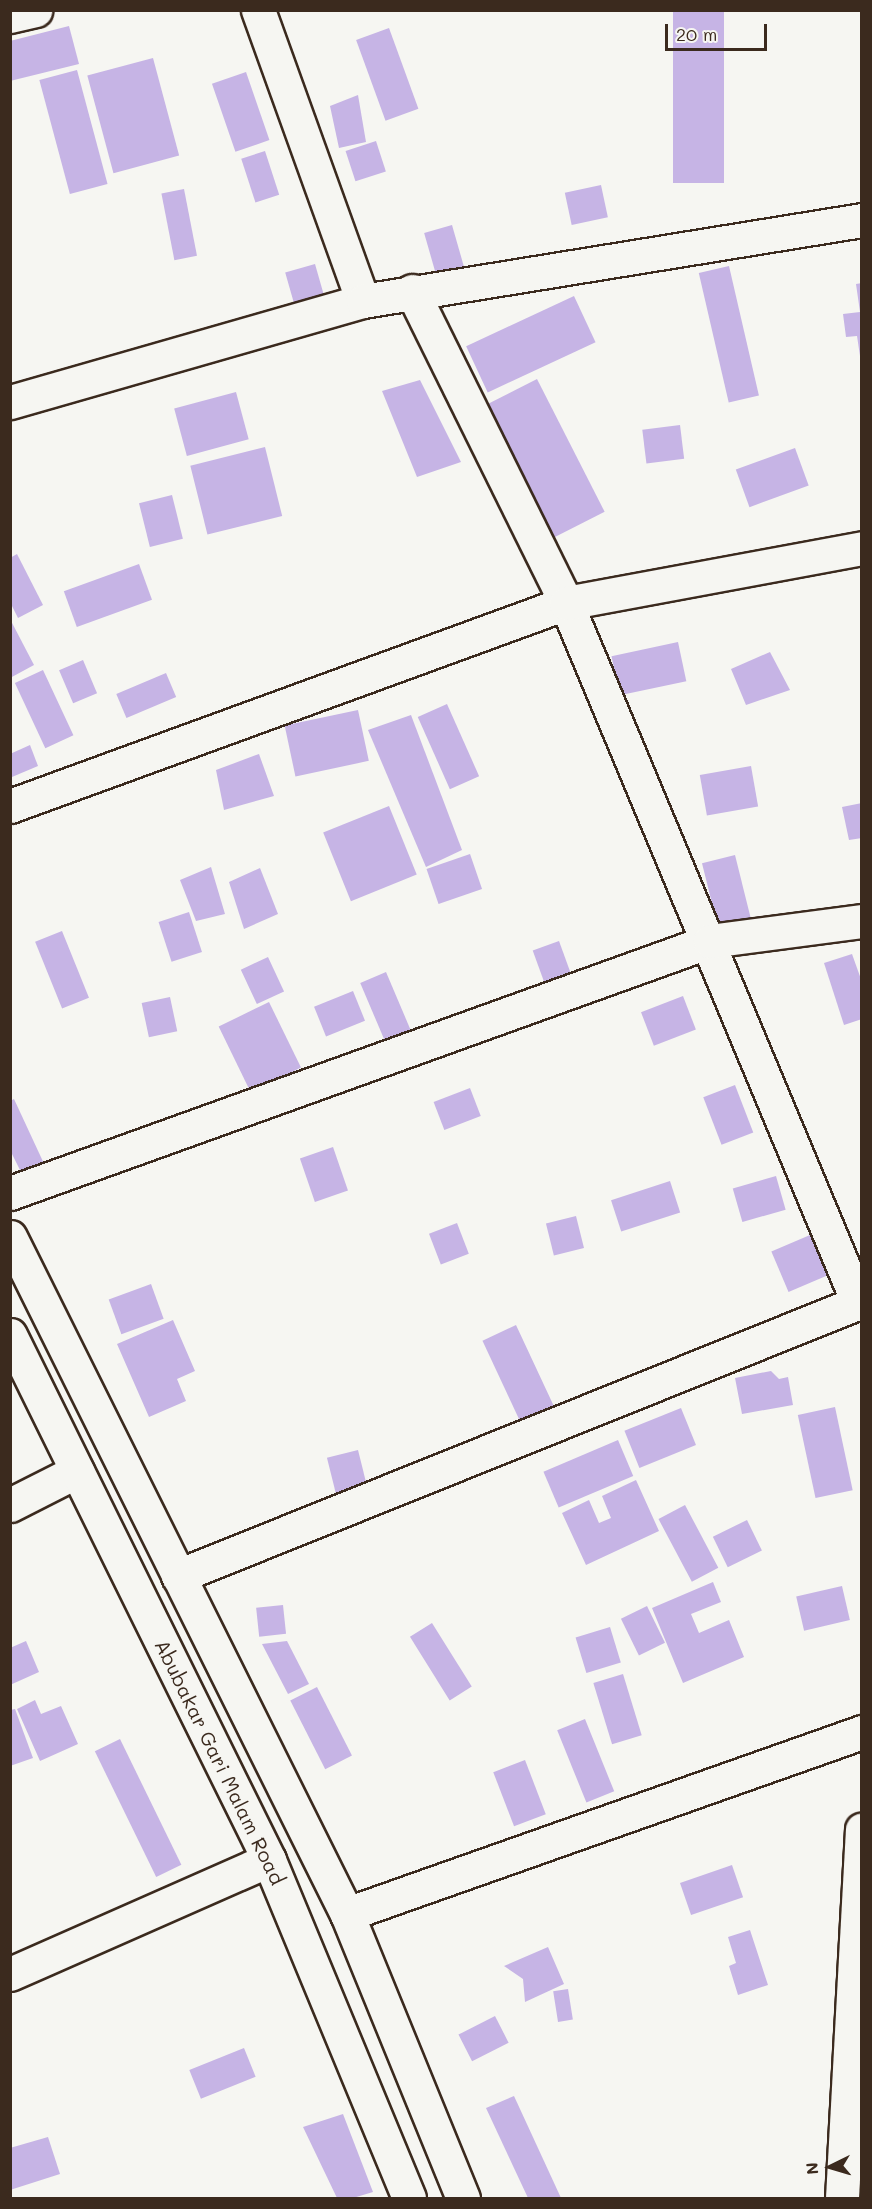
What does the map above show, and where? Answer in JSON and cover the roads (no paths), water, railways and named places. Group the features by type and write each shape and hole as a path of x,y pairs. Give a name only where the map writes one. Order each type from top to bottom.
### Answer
{"street":[{"path":"10,16 35,10"},
{"path":"258,10 363,301"},
{"path":"10,402 363,301 412,291 861,220"},
{"path":"178,1576 860,1301 566,603 412,291"},
{"path":"10,806 566,603 861,548"},
{"path":"10,1193 710,941 861,921"},
{"path":"10,1237 347,1914 463,2199"},
{"name":"Abubakar Gari Malam Road","path":"10,1335 269,1860 409,2199"},
{"path":"10,1505 77,1471"},
{"path":"347,1914 861,1732"},
{"path":"842,2199 858,1973 861,1830"},
{"path":"10,1974 269,1860"}]}
